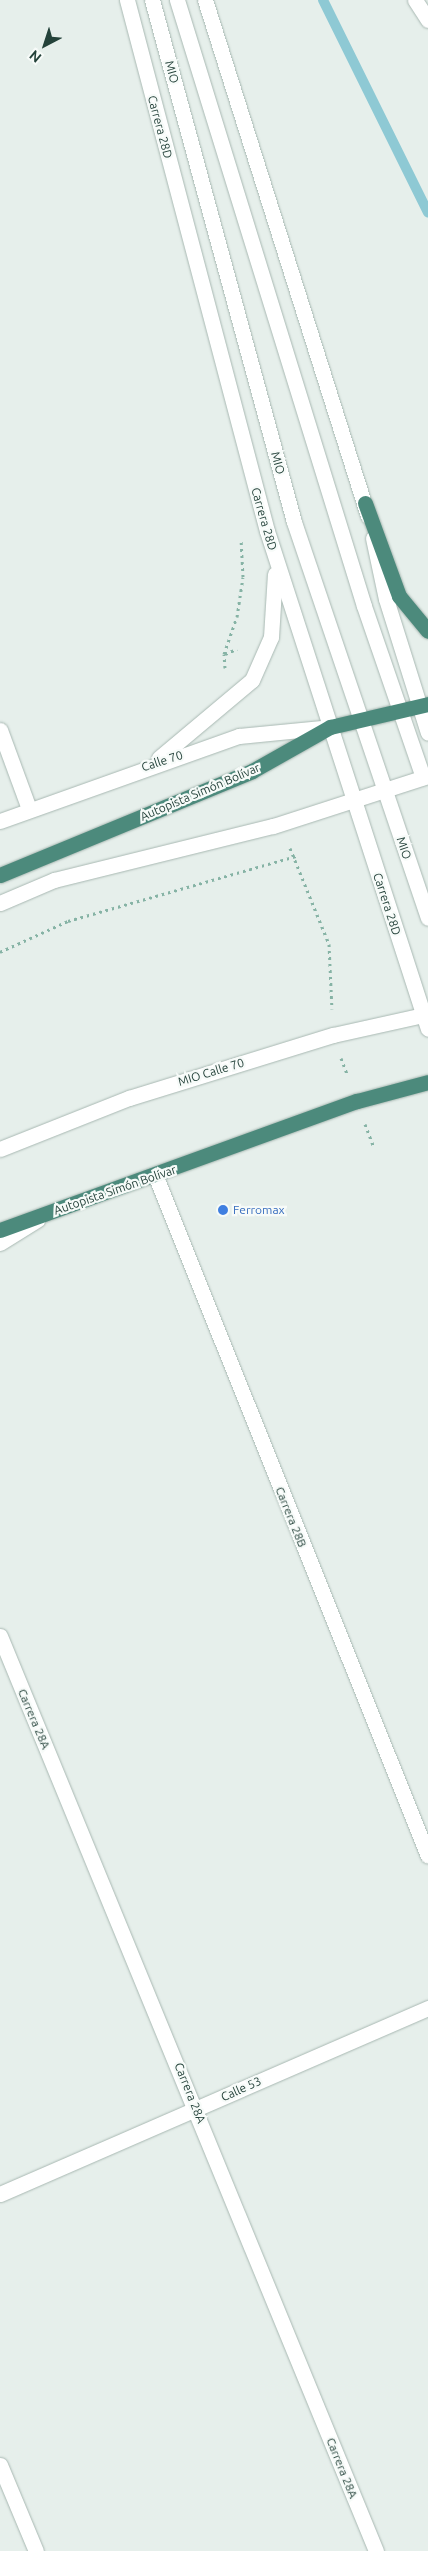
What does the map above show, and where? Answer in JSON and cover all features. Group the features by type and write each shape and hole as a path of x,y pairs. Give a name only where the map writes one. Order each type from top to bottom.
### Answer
{"highway":[{"path":"365,503 399,596 428,631"},
{"name":"Autopista Simón Bolívar","path":"0,875 252,771 330,727 400,707 423,704"},
{"name":"Autopista Simón Bolívar","path":"0,1230 156,1177 357,1101 428,1082"}],"street":[{"name":"Carrera 28D","path":"127,0 267,531 426,1020"},
{"name":"MIO","path":"152,0 294,522 428,918"},
{"path":"0,903 54,880 273,826 425,776 364,606 177,0"},
{"path":"205,0 365,503 386,599 423,704 428,733"},
{"path":"415,0 428,20"},
{"path":"152,764 252,680 271,637 277,584 267,531"},
{"name":"Calle 70","path":"0,821 152,764 239,736 330,727"},
{"path":"0,730 30,809"},
{"name":"MIO Calle 70","path":"0,1149 129,1098 333,1035 426,1020"},
{"name":"Carrera 28B","path":"156,1177 428,1856"},
{"path":"0,1243 48,1214"},
{"name":"Carrera 28A","path":"0,1636 197,2108 376,2551"},
{"name":"Calle 53","path":"0,2194 428,2008"},
{"path":"0,2465 36,2551"}],"path":[{"path":"224,654 237,617 242,586 241,537"},
{"path":"273,826 296,856 329,944 333,1035 374,1147"},
{"path":"0,952 68,921 296,856"}],"waterway":[{"path":"323,0 428,212"}],"place":[{"name":"Ferromax","path":"223,1210"}]}
